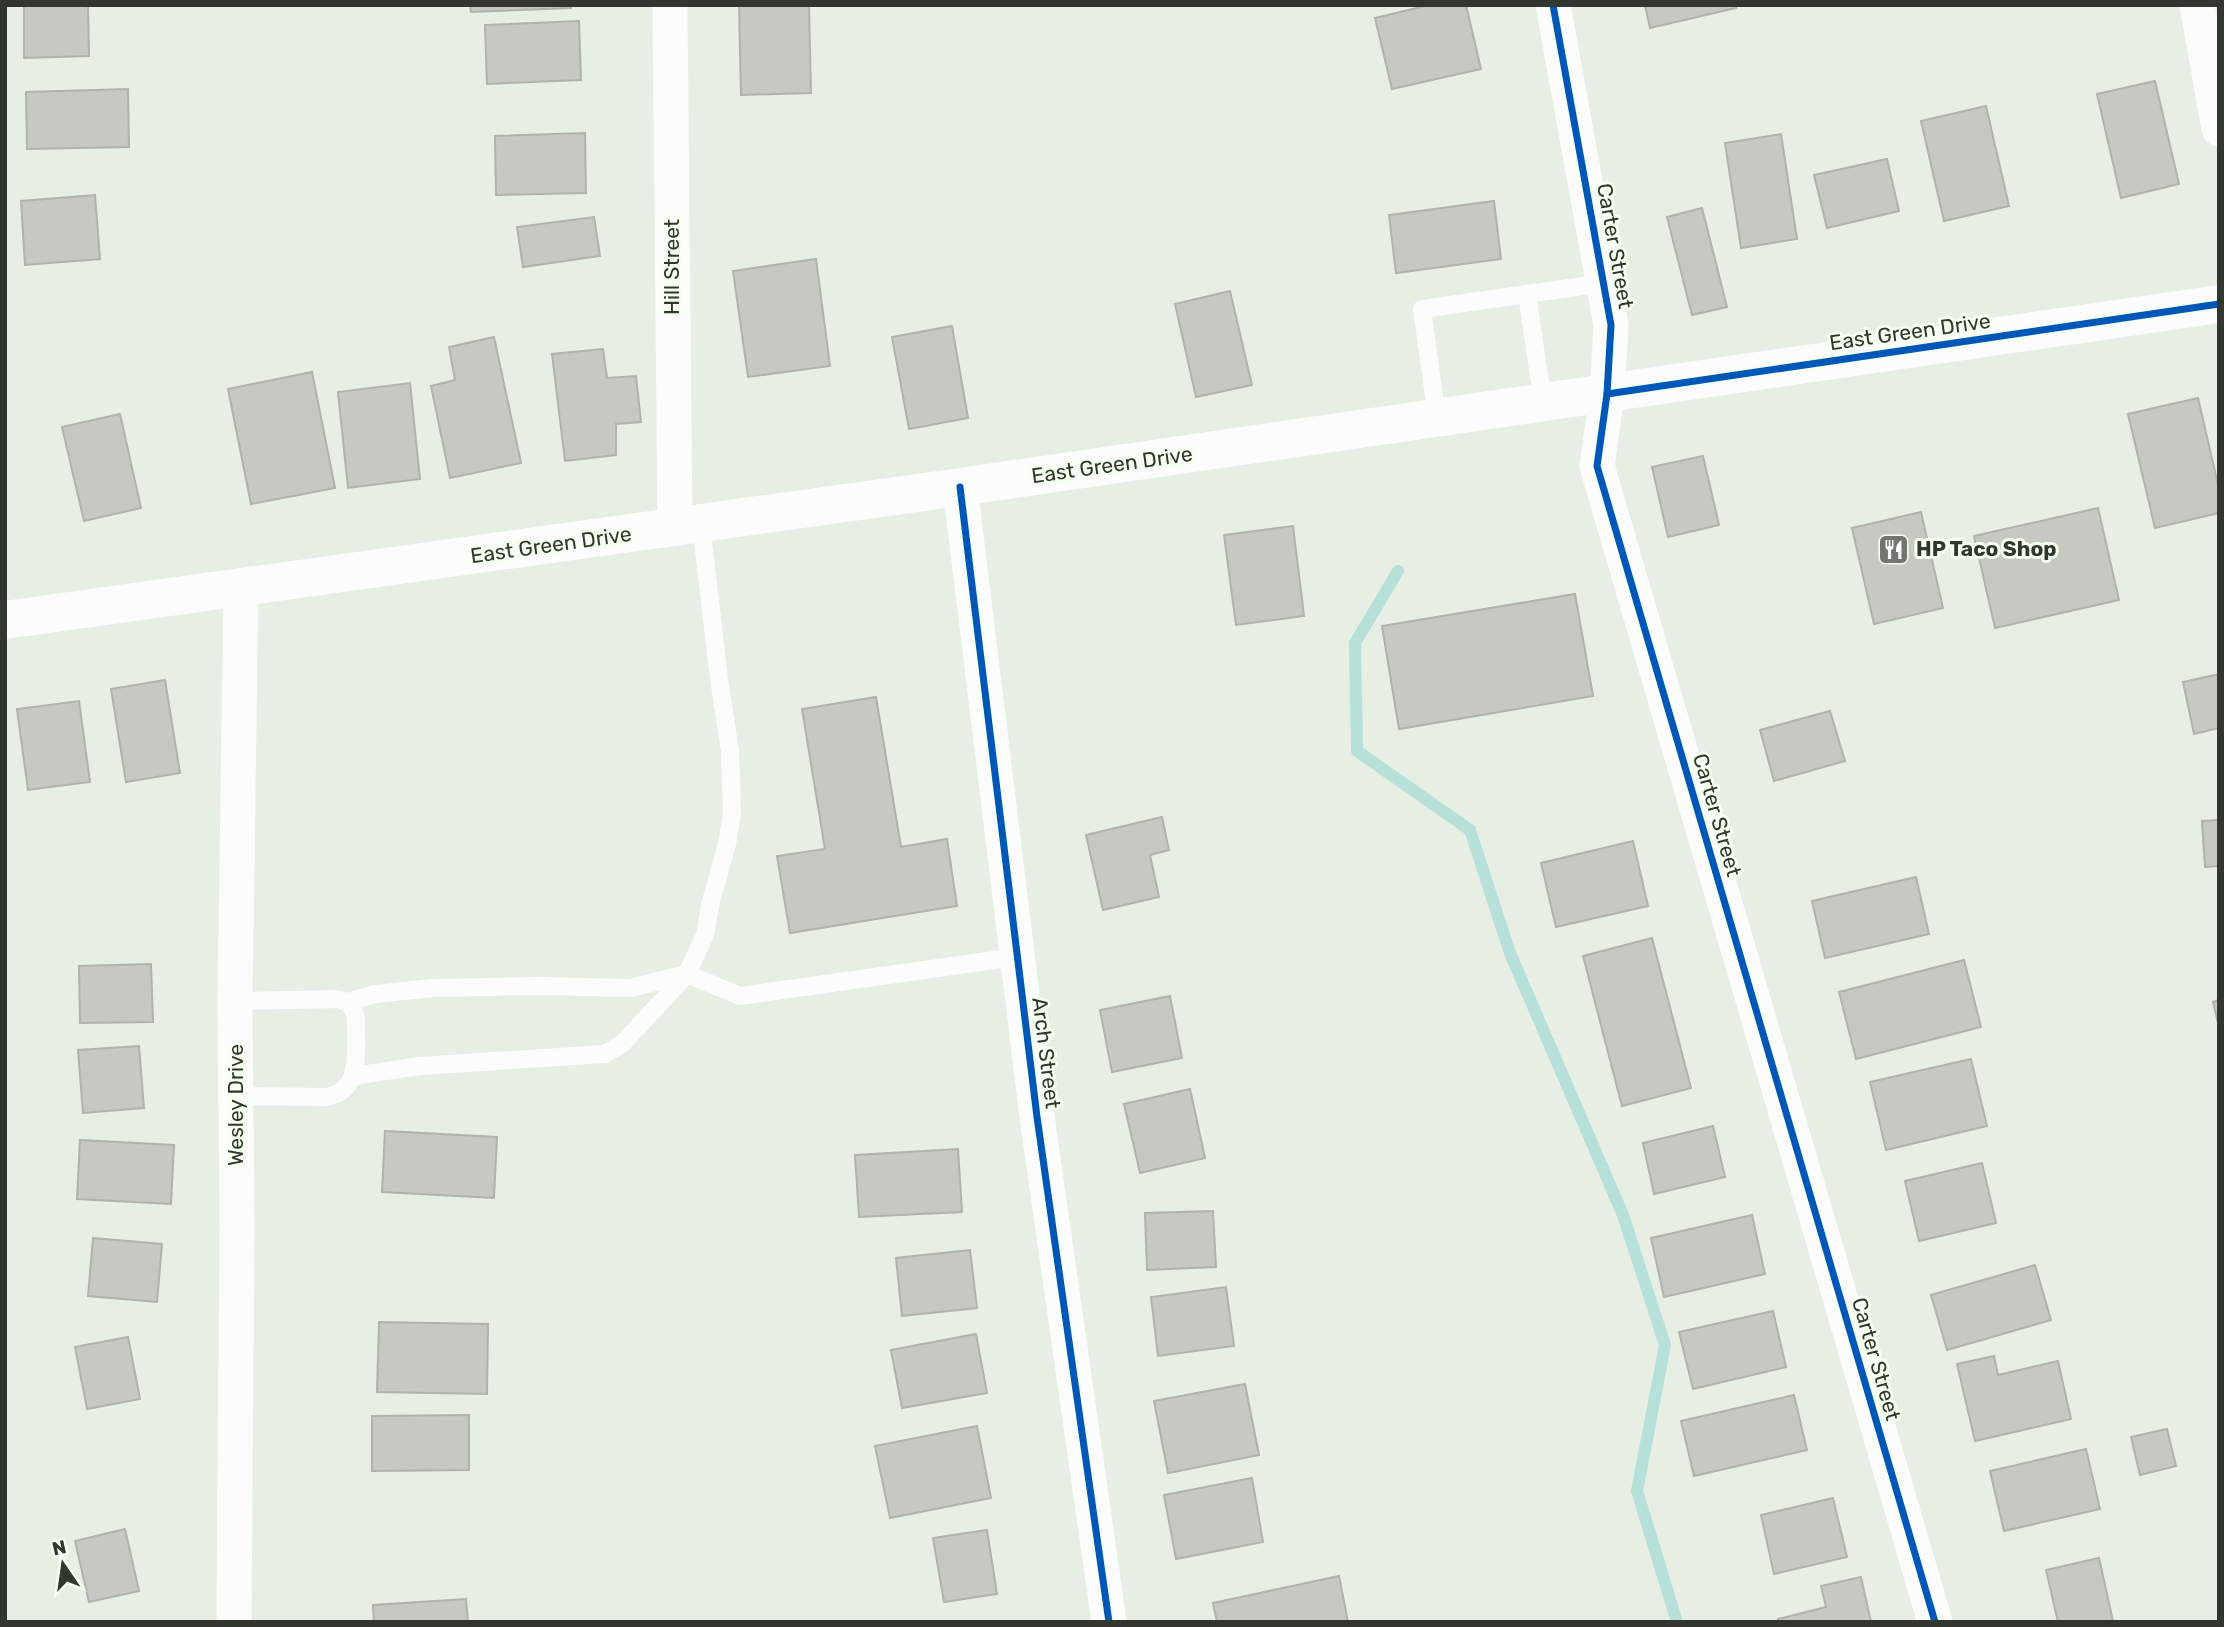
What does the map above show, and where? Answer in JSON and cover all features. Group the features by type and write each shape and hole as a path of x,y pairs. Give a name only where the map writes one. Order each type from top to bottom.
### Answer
{"main road":[{"name":"East Green Drive","path":"5,620 960,488 2219,304"}],"street":[{"name":"Hill Street","path":"670,5 688,526"},
{"name":"Carter Street","path":"1553,5 1611,325 1607,394 1597,466 1935,1622"},
{"path":"2197,5 2219,129"},
{"name":"Arch Street","path":"960,488 1016,957 1109,1622"},
{"name":"Wesley Drive","path":"234,1622 235,1001 241,587"}],"lane":[{"path":"1437,418 1422,309 1604,283"},
{"path":"1527,294 1543,403"},
{"path":"354,1076 419,1066 605,1054 623,1043 687,974 705,935 732,813 730,751 719,679 688,526"},
{"path":"235,1001 337,999 348,1002 375,994 433,988 631,988 687,974 740,996 1016,957"},
{"path":"236,1096 338,1095 354,1076 356,1018 348,1002"}],"building":[{"path":"24,5 88,5 89,56 24,58"},
{"path":"470,5 571,5 571,8 471,12"},
{"path":"739,5 809,5 811,93 741,95"},
{"path":"1429,5 1466,5 1481,69 1392,89 1375,18"},
{"path":"1645,5 1736,5 1736,8 1650,28"},
{"path":"579,21 581,80 487,84 485,25"},
{"path":"2155,81 2179,184 2121,198 2097,94"},
{"path":"128,89 129,147 27,149 26,92"},
{"path":"1986,106 2009,206 1944,221 1921,121"},
{"path":"585,133 586,193 496,195 495,136"},
{"path":"1781,134 1797,239 1741,248 1725,143"},
{"path":"1887,159 1899,211 1827,228 1814,175"},
{"path":"95,195 100,259 25,265 21,201"},
{"path":"1494,201 1501,259 1396,273 1389,215"},
{"path":"1702,208 1727,307 1692,315 1667,217"},
{"path":"594,217 600,256 523,267 517,227"},
{"path":"816,259 830,366 748,377 733,271"},
{"path":"1230,291 1252,385 1196,397 1175,304"},
{"path":"952,326 968,418 909,429 892,337"},
{"path":"494,337 521,463 450,478 431,386 455,380 449,347"},
{"path":"603,349 607,378 636,376 641,422 616,424 616,455 565,461 552,354"},
{"path":"312,372 335,488 251,504 228,389"},
{"path":"410,383 420,479 348,488 338,392"},
{"path":"2198,398 2219,489 2219,513 2155,528 2128,414"},
{"path":"120,414 141,508 84,521 62,427"},
{"path":"1703,456 1719,525 1668,537 1652,467"},
{"path":"2098,508 2119,600 1995,628 1974,536"},
{"path":"1921,512 1943,608 1874,624 1852,528"},
{"path":"1293,526 1304,616 1236,625 1224,535"},
{"path":"1575,594 1593,696 1399,729 1382,626"},
{"path":"2219,674 2219,728 2194,734 2183,682"},
{"path":"165,680 180,773 126,782 111,689"},
{"path":"876,697 901,847 947,839 957,906 790,933 777,856 825,849 802,709"},
{"path":"79,701 90,782 28,790 17,709"},
{"path":"1830,711 1845,761 1774,781 1760,730"},
{"path":"1162,817 1169,850 1150,855 1159,897 1103,910 1086,835"},
{"path":"2219,820 2219,866 2205,867 2202,821"},
{"path":"1633,841 1648,906 1556,927 1541,863"},
{"path":"1916,877 1929,934 1825,958 1812,901"},
{"path":"1652,938 1691,1088 1622,1106 1583,956"},
{"path":"1964,960 1981,1027 1856,1059 1839,992"},
{"path":"151,964 153,1022 80,1023 79,966"},
{"path":"1170,996 1182,1058 1112,1072 1100,1010"},
{"path":"2219,1000 2219,1027 2213,1002"},
{"path":"139,1046 144,1108 83,1113 78,1050"},
{"path":"1971,1059 1987,1126 1886,1150 1870,1082"},
{"path":"1190,1089 1205,1158 1140,1173 1124,1104"},
{"path":"1713,1126 1725,1177 1654,1194 1643,1143"},
{"path":"385,1131 497,1137 494,1198 382,1192"},
{"path":"80,1140 174,1145 171,1204 77,1199"},
{"path":"958,1149 962,1212 859,1217 855,1155"},
{"path":"1982,1163 1996,1223 1919,1241 1905,1181"},
{"path":"1213,1211 1216,1267 1147,1270 1145,1213"},
{"path":"1752,1215 1765,1274 1664,1297 1651,1238"},
{"path":"93,1238 162,1244 157,1302 88,1296"},
{"path":"970,1250 977,1308 902,1316 896,1258"},
{"path":"2035,1265 2051,1320 1947,1350 1931,1295"},
{"path":"1226,1287 1234,1346 1158,1356 1151,1297"},
{"path":"1773,1311 1786,1367 1693,1389 1679,1332"},
{"path":"379,1322 488,1324 487,1394 377,1392"},
{"path":"976,1334 987,1393 902,1408 891,1350"},
{"path":"128,1337 140,1399 87,1409 75,1347"},
{"path":"1994,1356 1998,1375 2058,1361 2071,1419 1975,1441 1957,1364"},
{"path":"1245,1384 1259,1455 1168,1473 1154,1401"},
{"path":"1794,1395 1807,1450 1694,1476 1681,1421"},
{"path":"469,1415 469,1470 372,1471 372,1416"},
{"path":"977,1426 991,1498 890,1518 875,1446"},
{"path":"2167,1429 2176,1466 2140,1475 2131,1437"},
{"path":"2086,1449 2100,1509 2004,1531 1990,1471"},
{"path":"1252,1478 1263,1542 1176,1559 1164,1495"},
{"path":"1833,1498 1847,1557 1774,1574 1761,1515"},
{"path":"125,1529 139,1591 89,1602 75,1541"},
{"path":"987,1530 997,1594 944,1602 933,1538"},
{"path":"2099,1558 2113,1621 2058,1622 2046,1570"},
{"path":"1339,1576 1348,1622 1217,1622 1213,1603"},
{"path":"1861,1577 1871,1622 1779,1622 1778,1619 1826,1607 1821,1586"},
{"path":"466,1599 468,1622 374,1622 373,1605"}],"waterway":[{"path":"1398,571 1355,643 1357,751 1470,830 1510,953 1623,1215 1665,1345 1637,1491 1677,1622"}],"cycle path":[{"path":"1553,5 1611,325 1607,394 1597,466 1935,1622"},
{"path":"1607,394 2219,304"},
{"path":"960,487 1037,1117 1109,1622"}],"place":[{"name":"HP Taco Shop","path":"1893,549"}]}
